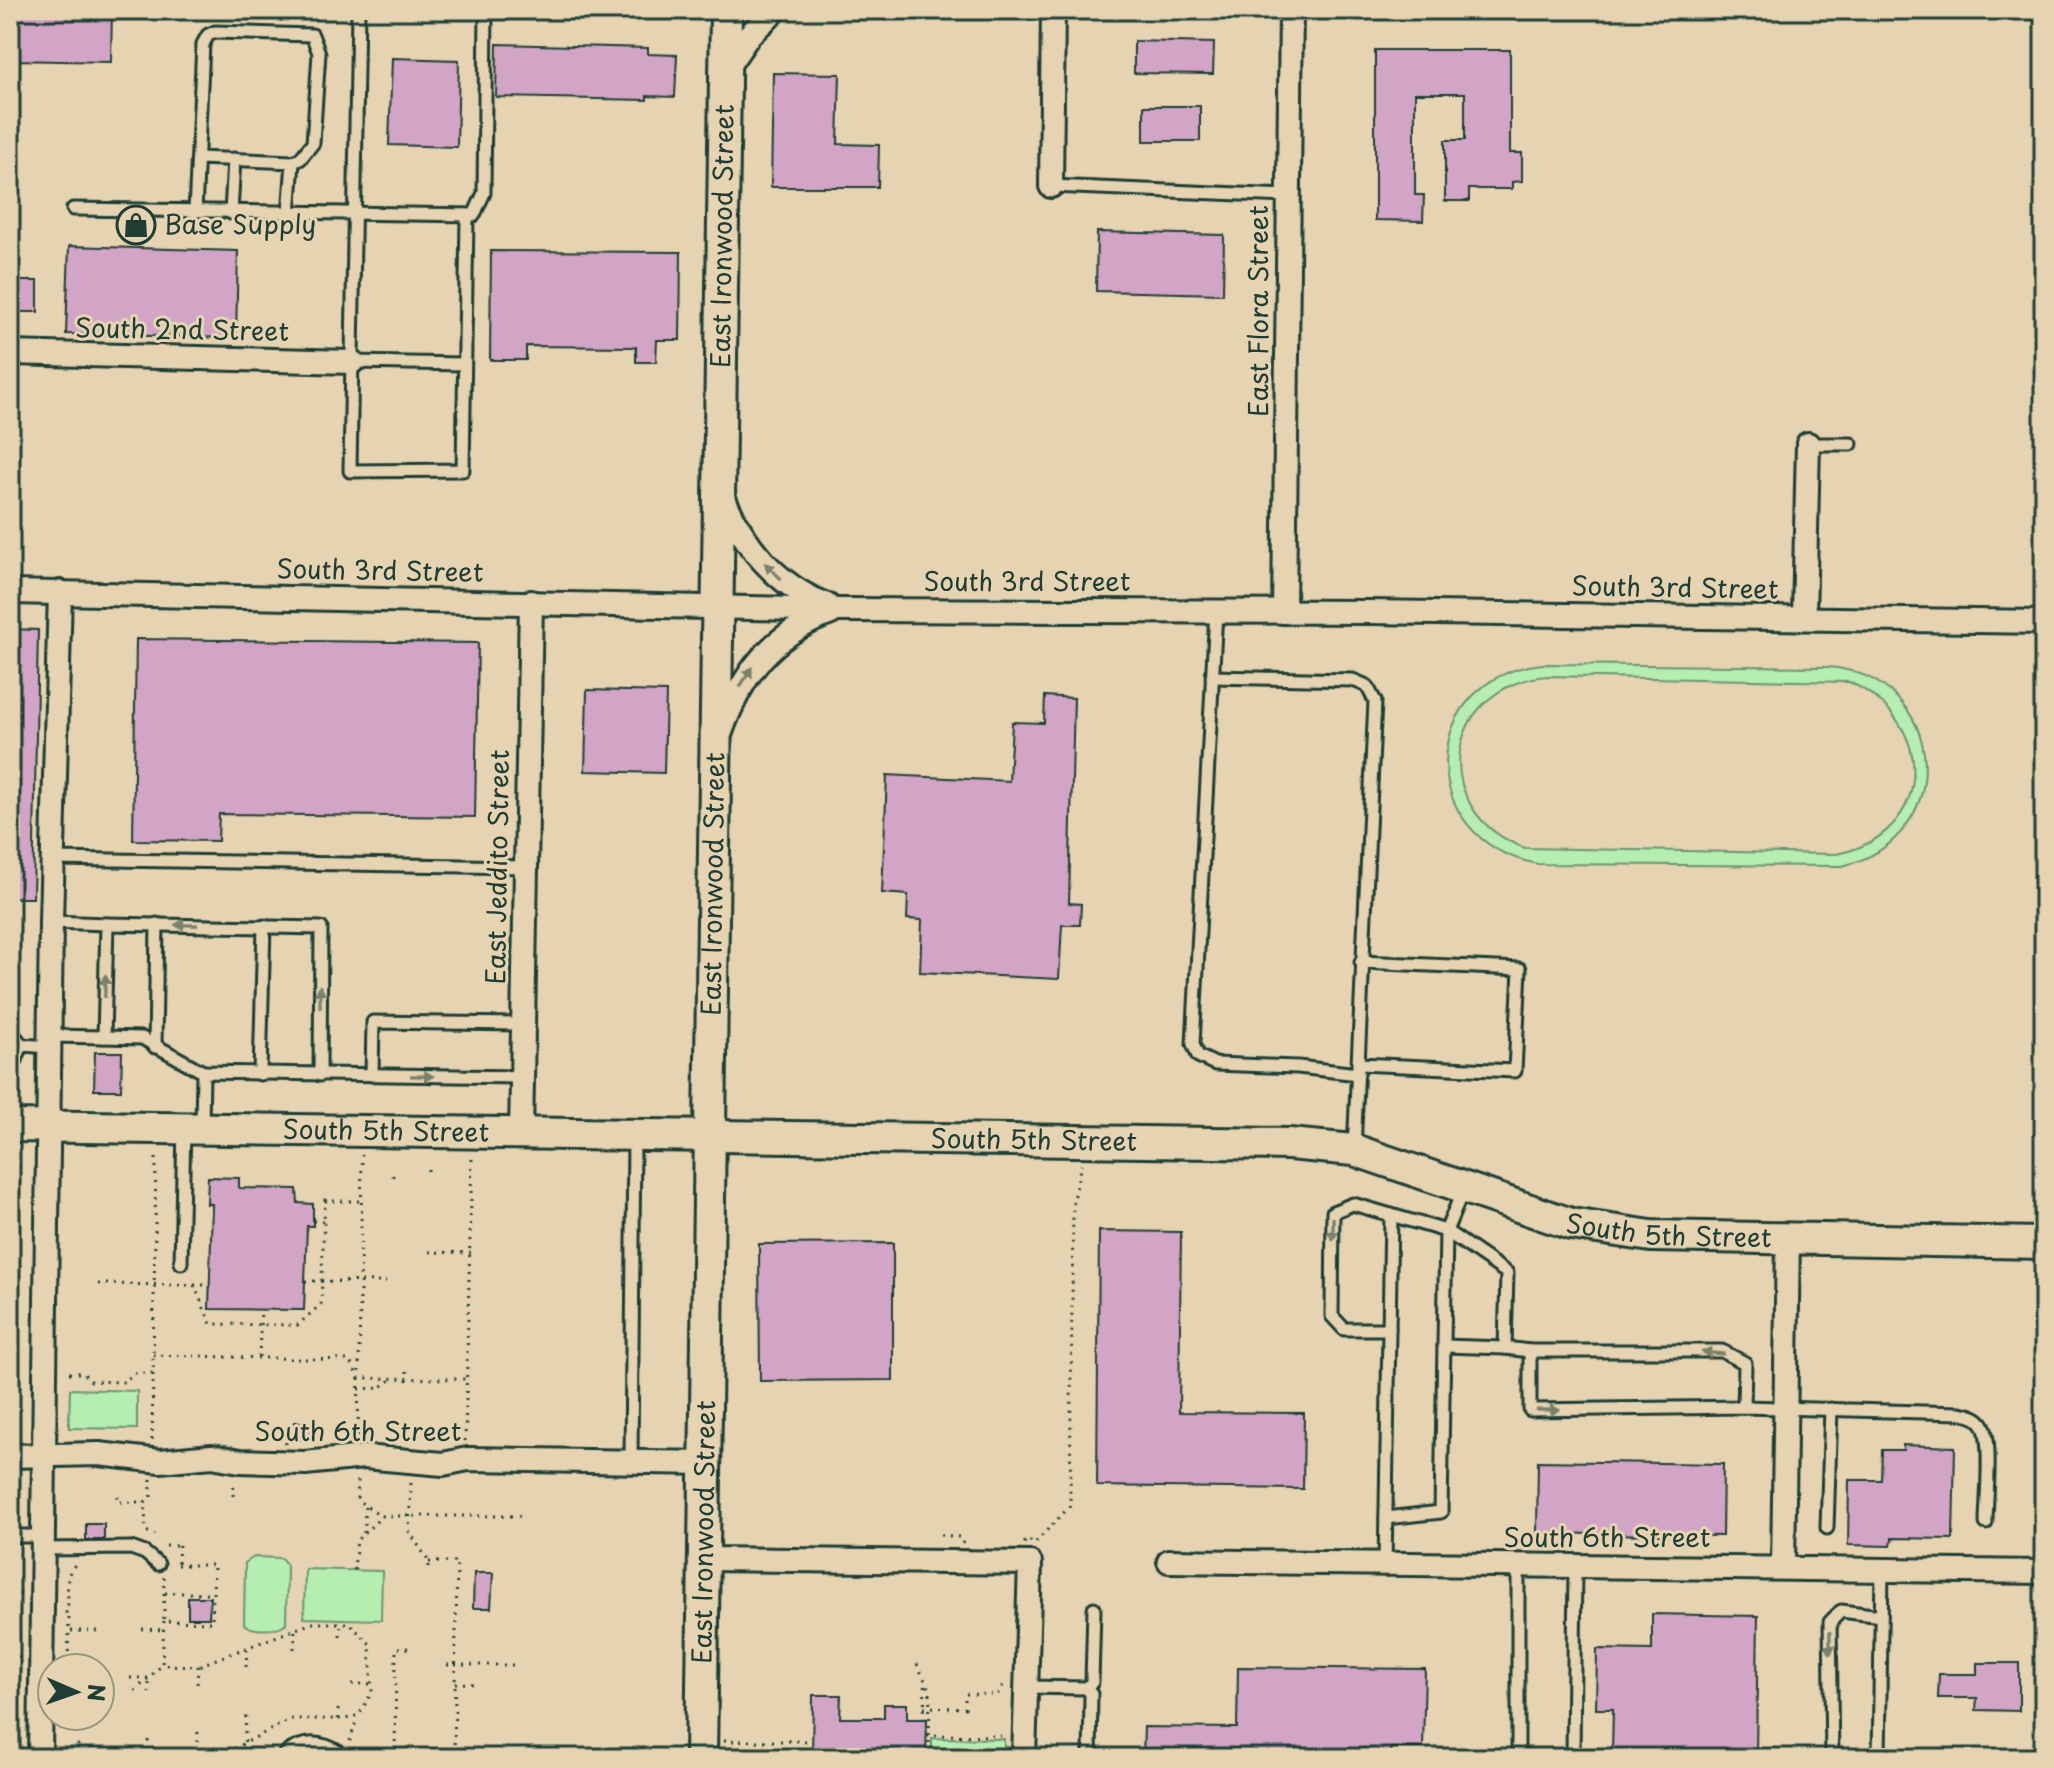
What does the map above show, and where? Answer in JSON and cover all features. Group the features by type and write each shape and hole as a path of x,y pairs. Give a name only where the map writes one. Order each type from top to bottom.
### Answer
{"street":[{"name":"East Ironwood Street","path":"712,1749 705,1559 726,10"},
{"path":"725,70 749,35 776,10"},
{"path":"1051,186 1053,10"},
{"name":"East Flora Street","path":"1284,612 1291,10"},
{"name":"South 2nd Street","path":"10,353 352,362"},
{"path":"1804,617 1808,444"},
{"path":"719,486 744,538 774,572 808,598 840,610"},
{"name":"South 3rd Street","path":"10,592 840,610 1216,611 2044,622"},
{"path":"40,1758 51,922 60,592"},
{"name":"East Jeddito Street","path":"521,1134 531,602"},
{"path":"715,748 742,683 767,649 798,627 840,610"},
{"name":"South 5th Street","path":"10,1126 1289,1144 1354,1150 1571,1224 1624,1232 1692,1238 2044,1243"},
{"path":"1783,1566 1788,1238"},
{"name":"South 6th Street","path":"10,1456 99,1454 152,1460 212,1456 240,1461 305,1463 358,1458 443,1464 464,1460 521,1459 707,1463"},
{"path":"705,1559 1024,1555 1017,1682 1025,1747"},
{"name":"South 6th Street","path":"1169,1561 1783,1566 2044,1572"},
{"path":"289,1758 303,1750 343,1751"}],"lane":[{"path":"358,10 350,471 463,470 467,217"},
{"path":"73,209 467,217 479,209 484,193 486,10"},
{"path":"195,212 203,44 208,35 215,32 312,35 319,53 313,143 300,159 293,162 198,158"},
{"path":"231,213 234,159"},
{"path":"289,214 293,162"},
{"path":"1051,186 1288,196"},
{"path":"352,362 464,364"},
{"path":"1808,444 1851,444"},
{"path":"1216,611 1193,1044 1198,1056 1215,1064 1515,1071 1520,969 1361,962"},
{"path":"1212,677 1353,680 1367,686 1375,701 1354,1150"},
{"path":"53,859 526,867"},
{"path":"51,922 321,928 320,1075"},
{"path":"104,1037 107,924"},
{"path":"155,1047 157,924"},
{"path":"260,1074 264,926"},
{"path":"372,1075 373,1022 523,1024"},
{"path":"10,1030 22,1045"},
{"path":"22,1045 104,1037 142,1038 203,1072 523,1077"},
{"path":"10,1075 22,1045"},
{"path":"181,1263 193,1128 203,1072"},
{"path":"631,1461 634,1135"},
{"path":"1386,1518 1441,1512 1446,1231 1464,1189"},
{"path":"1389,1329 1344,1329 1332,1316 1333,1212 1353,1204 1446,1231 1507,1273 1505,1348"},
{"path":"1385,1565 1391,1215"},
{"path":"1444,1346 1530,1351 1722,1351 1745,1363 1744,1407"},
{"path":"1530,1351 1530,1410 1744,1407 1960,1413 1976,1417 1984,1425 1987,1439 1986,1523"},
{"path":"1827,1528 1831,1409"},
{"path":"10,1536 92,1548 139,1550 158,1564"},
{"path":"1518,1565 1518,1758"},
{"path":"1573,1758 1575,1565"},
{"path":"1879,1758 1882,1569"},
{"path":"1087,1688 1092,1682 1094,1608"},
{"path":"1832,1758 1830,1622 1841,1611 1881,1616"},
{"path":"1017,1682 1087,1688"},
{"path":"1087,1688 1091,1694 1090,1758"}],"path":[{"path":"362,1151 357,1500 382,1516 520,1516"},
{"path":"464,1460 468,1432 472,1153"},
{"path":"155,1535 146,1531 152,1460 156,1158"},
{"path":"1024,1555 1028,1539 1034,1544 1070,1506 1073,1205 1081,1164"},
{"path":"428,1169 428,1177"},
{"path":"393,1170 393,1177"},
{"path":"194,1285 211,1324 298,1325 321,1304 325,1194"},
{"path":"325,1201 362,1201"},
{"path":"313,1221 324,1221"},
{"path":"429,1252 471,1253"},
{"path":"305,1281 386,1282"},
{"path":"98,1284 210,1285"},
{"path":"259,1359 261,1309"},
{"path":"153,1355 349,1360 359,1378"},
{"path":"407,1370 407,1381"},
{"path":"426,1378 427,1370"},
{"path":"69,1373 83,1373 91,1381 124,1382 135,1373 153,1373"},
{"path":"359,1378 407,1381 469,1379"},
{"path":"359,1389 380,1388 391,1380"},
{"path":"412,1463 409,1531 429,1562 429,1569"},
{"path":"118,1496 118,1502 157,1499"},
{"path":"354,1502 363,1504"},
{"path":"363,1504 363,1535"},
{"path":"354,1570 357,1540 382,1516"},
{"path":"354,1536 363,1535"},
{"path":"941,1535 960,1537 963,1544 974,1547"},
{"path":"178,1565 179,1539"},
{"path":"166,1546 178,1546"},
{"path":"68,1652 68,1572 92,1548"},
{"path":"429,1562 457,1562 454,1758"},
{"path":"135,1691 162,1665 165,1564 214,1565 212,1622 164,1621"},
{"path":"11,1593 21,1594"},
{"path":"164,1593 213,1593"},
{"path":"162,1665 198,1666 312,1623 341,1623 356,1627 370,1644 372,1684 370,1702 359,1715 343,1751"},
{"path":"340,1636 341,1623"},
{"path":"142,1629 163,1630"},
{"path":"294,1649 295,1629"},
{"path":"59,1631 99,1631"},
{"path":"246,1667 247,1648"},
{"path":"395,1758 396,1648 409,1648"},
{"path":"10,1657 20,1657"},
{"path":"917,1664 930,1691 929,1745"},
{"path":"447,1665 519,1665"},
{"path":"197,1686 198,1666"},
{"path":"130,1678 149,1678"},
{"path":"149,1678 149,1696"},
{"path":"924,1719 925,1680"},
{"path":"924,1707 965,1708 965,1694 997,1695 1017,1682"},
{"path":"455,1683 479,1684"},
{"path":"352,1684 372,1684"},
{"path":"338,1708 338,1719"},
{"path":"244,1758 246,1711"},
{"path":"148,1738 148,1758 218,1757 291,1719 338,1719 359,1715"},
{"path":"197,1758 198,1729"},
{"path":"928,1735 1025,1747"},
{"path":"712,1749 812,1741"},
{"path":"67,1758 79,1744"},
{"path":"427,1749 427,1758"}],"green space":[{"path":"1542,664 1828,667 1868,677 1898,699 1917,727 1925,760 1921,794 1907,825 1880,850 1842,866 1538,864 1497,849 1468,825 1451,794 1446,760 1453,727 1471,698 1501,675","holes":["1547,676 1849,682 1878,700 1899,723 1911,749 1913,776 1907,802 1892,825 1869,843 1836,854 1525,848 1493,831 1472,807 1461,780 1460,752 1468,725 1486,702 1512,685"]},
{"path":"70,1389 137,1391 137,1429 69,1428"},
{"path":"254,1557 281,1558 287,1565 286,1623 277,1628 259,1629 244,1624 245,1563"},
{"path":"305,1569 382,1571 381,1620 304,1618"},
{"path":"932,1738 1004,1739 1004,1758 932,1758"}],"building":[{"path":"10,10 112,10 111,62 10,60"},
{"path":"1134,41 1214,43 1213,74 1134,73"},
{"path":"497,44 648,48 648,54 677,55 675,97 647,96 647,100 496,97"},
{"path":"1375,50 1510,50 1510,153 1522,153 1522,181 1512,182 1512,189 1469,189 1469,201 1445,201 1445,140 1465,140 1465,93 1415,93 1415,195 1424,195 1423,221 1375,220"},
{"path":"392,58 459,60 457,147 389,145"},
{"path":"773,73 840,74 838,144 879,145 878,187 771,187"},
{"path":"1144,106 1200,106 1200,141 1144,141"},
{"path":"1097,232 1224,235 1223,294 1096,291"},
{"path":"69,246 238,251 236,338 66,334"},
{"path":"491,251 681,252 680,340 657,340 656,362 636,362 636,347 526,346 526,360 490,360"},
{"path":"10,281 38,281 38,312 10,312"},
{"path":"10,629 38,630 33,898 10,898"},
{"path":"136,639 478,643 475,817 219,814 218,841 133,840"},
{"path":"587,690 666,692 664,773 585,771"},
{"path":"1045,696 1074,698 1069,903 1081,904 1080,925 1062,925 1059,979 920,972 922,920 907,919 908,895 882,893 887,775 1009,781 1012,722 1044,723"},
{"path":"95,1052 122,1052 121,1090 94,1090"},
{"path":"208,1177 239,1178 239,1188 297,1189 298,1203 313,1204 313,1226 307,1226 304,1310 209,1309 212,1204 207,1204"},
{"path":"1099,1231 1181,1232 1179,1412 1304,1413 1303,1489 1097,1486"},
{"path":"893,1243 893,1380 760,1381 759,1244"},
{"path":"294,1422 312,1423 311,1440 293,1439"},
{"path":"1903,1445 1955,1447 1953,1539 1892,1538 1891,1546 1848,1545 1849,1480 1881,1480 1882,1450 1903,1450"},
{"path":"1538,1461 1723,1464 1722,1536 1537,1533"},
{"path":"86,1524 104,1524 104,1540 86,1540"},
{"path":"474,1573 493,1573 491,1608 473,1608"},
{"path":"188,1597 210,1597 209,1618 188,1618"},
{"path":"1652,1614 1758,1616 1756,1754 1669,1758 1669,1752 1612,1751 1613,1709 1596,1709 1597,1649 1652,1650"},
{"path":"1977,1663 2019,1663 2019,1711 1976,1710 1977,1698 1938,1698 1939,1674 1977,1674"},
{"path":"1238,1667 1425,1669 1423,1748 1391,1748 1391,1758 1143,1758 1144,1727 1237,1728"},
{"path":"813,1695 841,1695 840,1718 884,1718 884,1704 907,1704 907,1719 927,1719 926,1758 812,1758"}],"place":[{"name":"Base Supply","path":"136,225"}]}
